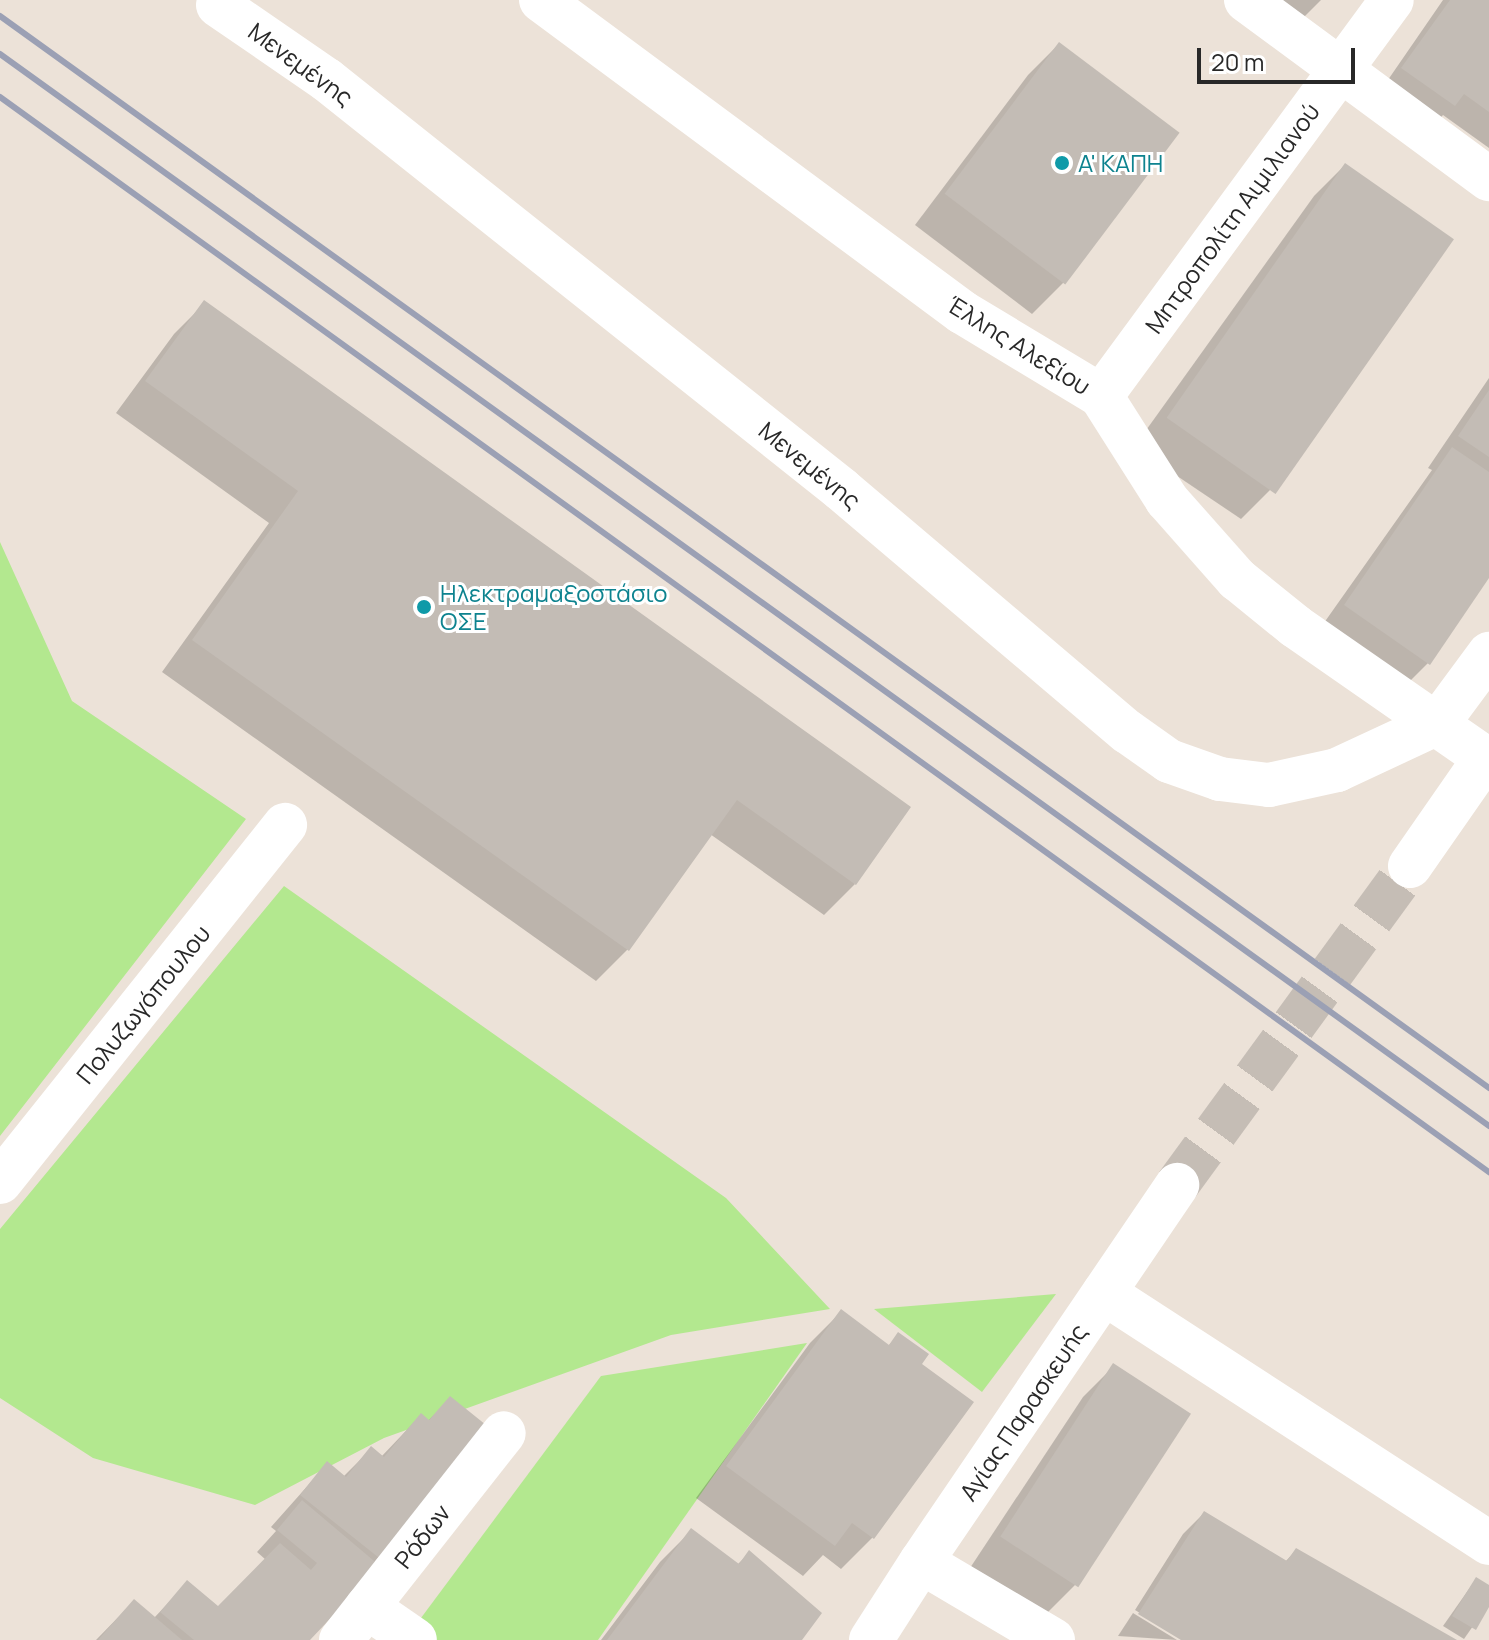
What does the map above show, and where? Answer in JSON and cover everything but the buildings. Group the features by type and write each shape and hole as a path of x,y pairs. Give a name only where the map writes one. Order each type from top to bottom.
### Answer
{"street":[{"name":"Έλλης Αλεξίου","path":"541,0 962,312 1101,396 1167,500 1212,555 1295,626 1487,760"},
{"path":"1246,0 1489,179"},
{"name":"Μητροπολίτη Αιμιλιανού","path":"1101,396 1392,0"},
{"name":"Μενεμένης","path":"218,5 327,80 828,479 1151,751 1220,779 1288,783 1337,770 1438,723"},
{"path":"1438,723 1489,654"},
{"path":"1410,866 1487,760"},
{"name":"Πολυζωγόπουλου","path":"0,1182 285,825"},
{"name":"Αγίας Παρασκευής","path":"871,1640 1177,1185"},
{"path":"1104,1293 1489,1543"},
{"name":"Ρόδων","path":"354,1623 504,1433"},
{"path":"921,1562 1053,1640"},
{"path":"354,1623 415,1640"}],"green space":[{"path":"0,542 72,701 246,819 0,1136"},
{"path":"284,886 726,1198 830,1309 671,1335 384,1438 255,1505 93,1458 0,1398 0,1229"},
{"path":"1056,1294 982,1392 874,1309"},
{"path":"807,1343 598,1640 435,1640 415,1626 601,1376"}],"tunnel":[{"path":"1177,1185 1410,866"}],"railway":[{"path":"0,16 1489,1088"},
{"path":"0,54 1489,1126"},
{"path":"0,97 1489,1172"}],"place":[{"name":"Α' ΚΑΠΗ","path":"1062,163"},
{"name":"Ηλεκτραμαξοστάσιο ΟΣΕ","path":"424,607"}]}
